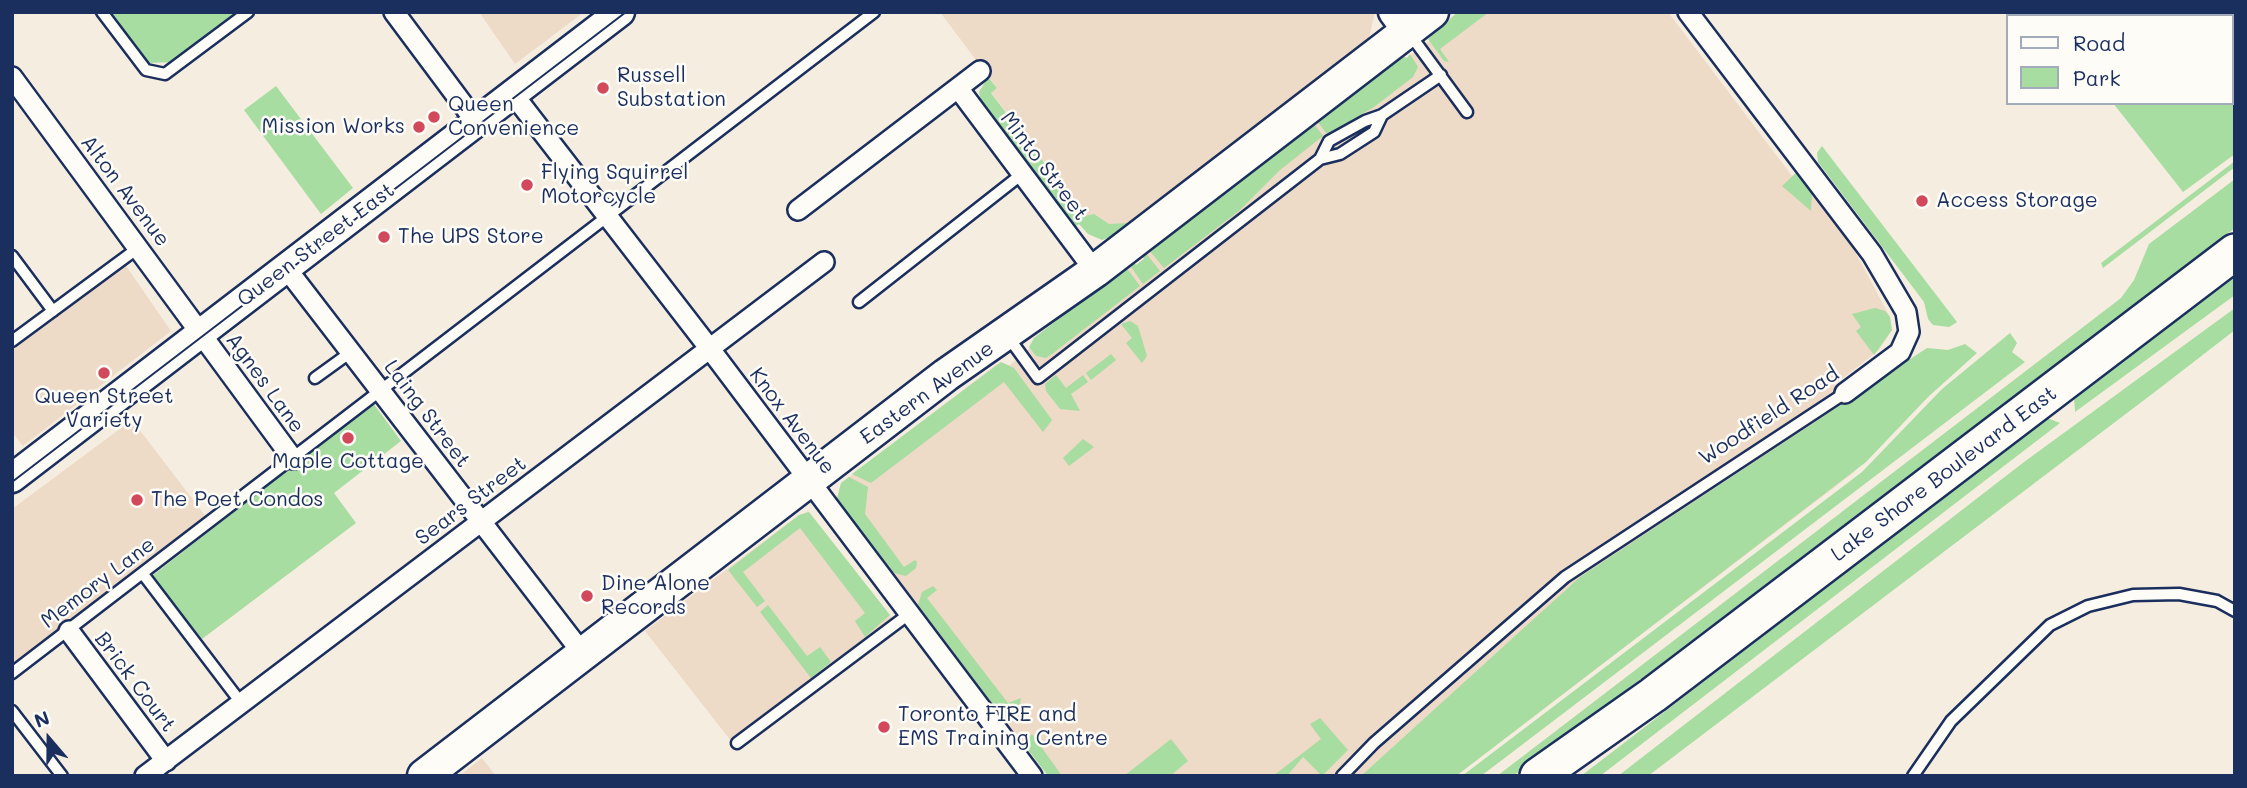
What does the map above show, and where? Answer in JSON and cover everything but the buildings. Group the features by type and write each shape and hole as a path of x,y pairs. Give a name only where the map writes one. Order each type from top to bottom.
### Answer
{"highway":[{"name":"Lake Shore Boulevard East","path":"1538,776 1653,695 2235,252"},
{"name":"Lake Shore Boulevard East","path":"1561,776 1653,695"}],"main road":[{"name":"Queen Street East","path":"14,473 620,12"},
{"name":"Eastern Avenue","path":"439,768 946,375 1095,271 1411,18"}],"street":[{"path":"394,12 476,122"},
{"name":"Woodfield Road","path":"1688,12 1872,254 1906,312 1909,332 1900,352 1845,393"},
{"path":"798,210 980,71"},
{"name":"Alton Avenue","path":"12,77 201,333"},
{"name":"Minto Street","path":"958,88 1095,271"},
{"name":"Knox Avenue","path":"513,94 710,349 1032,776"},
{"name":"Sears Street","path":"145,776 824,262"},
{"name":"Laing Street","path":"286,268 583,654"},
{"name":"Agnes Lane","path":"201,333 293,459"},
{"name":"Brick Court","path":"69,631 166,761"}],"lane":[{"path":"102,12 146,70 165,74 248,12"},
{"name":"Memory Lane","path":"12,673 608,219 874,12"},
{"path":"1411,18 1441,75 1467,111"},
{"path":"1320,159 1329,141 1365,121 1382,115 1441,75"},
{"path":"1006,334 1038,378 1320,159 1340,154 1374,132 1382,115"},
{"path":"859,302 1022,174"},
{"path":"12,341 139,247"},
{"path":"12,256 53,311"},
{"path":"315,378 351,352"},
{"name":"Woodfield Road","path":"1342,776 1374,743 1565,578 1845,393"},
{"path":"143,574 242,704"},
{"path":"1913,776 1951,721 2050,625 2088,606 2133,595 2179,594 2217,601 2235,611"},
{"path":"737,743 909,614"},
{"path":"12,711 62,776"}],"shaded area":[{"path":"479,12 584,12 515,64"},
{"path":"940,12 1375,12 1368,43 1118,234 1085,216 991,92 997,88"},
{"path":"1458,12 1668,12 1792,176 1796,173 1852,246 1890,317 1892,330 1879,350 1834,385 1848,402 1917,356 1939,386 1853,473 1456,776 1048,776 837,499 841,483 997,364 1010,365 1032,346 1034,338 1133,261 1136,265 1144,259 1142,255 1401,56 1407,58 1432,39 1432,32"},
{"path":"122,260 171,331 23,446 12,432 12,342"},
{"path":"132,420 207,518 12,665 12,509"},
{"path":"808,511 892,618 731,741 645,631 788,523"},
{"path":"482,758 496,776 459,776"}],"green space":[{"path":"111,12 240,12 174,62 148,63"},
{"path":"1458,12 1489,12 1440,49 1449,62 1444,61 1428,39"},
{"path":"2235,12 2235,154 2183,192 2115,105 2233,105 2233,14 2044,14"},
{"path":"1410,54 1418,67 1413,77 1374,107 1327,134 1317,121 1401,56 1407,58"},
{"path":"988,77 997,88 991,93 1085,216 1094,214 1109,224 1127,223 1141,216 1118,234 1102,240 1088,234 1079,224 1076,226 981,102 979,92"},
{"path":"276,86 353,188 321,214 244,110"},
{"path":"1314,124 1323,136 1280,170 1239,211 1164,268 1149,250"},
{"path":"1822,146 1957,322 1949,327 1933,325 1928,319 1924,302 1818,162 1817,153"},
{"path":"2235,161 2235,167 2103,268 2101,263"},
{"path":"1796,173 1812,194 1811,211 1782,186"},
{"path":"2235,179 2235,228 1513,776 1497,776 2121,298 2134,280 2149,244"},
{"path":"1145,252 1160,271 1143,284 1129,264 1133,261 1136,265 1144,259 1142,255"},
{"path":"1126,267 1140,286 1052,354 1046,358 1036,356 1029,347 1034,338"},
{"path":"2235,276 2235,295 2075,412 2074,397"},
{"path":"1875,308 1885,311 1890,317 1892,330 1874,355 1856,331 1861,327 1852,314"},
{"path":"2235,308 2235,330 2160,388 1648,776 1618,776 2024,462"},
{"path":"1130,321 1138,326 1147,356 1142,363 1126,343 1132,338 1121,324"},
{"path":"2010,333 2017,343 2012,352 2025,362 1481,776 1462,776 1862,472 1942,389"},
{"path":"1965,344 1977,353 1928,397 1866,462 1456,776 1361,776 1580,577 1927,348 1948,350"},
{"path":"1111,354 1116,360 1091,380 1086,373"},
{"path":"1001,362 1014,368 1052,420 1043,432 1004,382 871,483 852,474"},
{"path":"1056,375 1066,388 1083,375 1088,382 1071,394 1080,411 1060,409 1046,391 1045,384"},
{"path":"373,403 401,441 334,493 356,523 202,639 152,576"},
{"path":"2047,418 2060,423 1600,776 1581,776"},
{"path":"1083,439 1094,447 1069,466 1063,458"},
{"path":"849,477 868,487 865,514 904,567 915,560 917,562 916,568 906,576 894,573 837,499 841,483"},
{"path":"809,512 890,615 865,637 855,621 865,613 800,528 743,572 765,601 757,607 728,570 799,515"},
{"path":"933,586 937,590 927,598 1008,703 1021,698 1020,704 1011,712 1001,712 995,707 918,605 922,592"},
{"path":"768,605 807,656 820,647 831,662 811,678 760,612"},
{"path":"1320,718 1348,750 1322,776 1303,757 1287,776 1273,776 1321,739 1310,724"},
{"path":"1032,734 1062,776 1048,776 1024,744"},
{"path":"1171,739 1188,761 1170,776 1124,776"}],"tram line":[{"path":"12,482 626,12"}],"place":[{"name":"Russell Substation","path":"603,88"},
{"name":"Queen Convenience","path":"434,117"},
{"name":"Mission Works","path":"419,127"},
{"name":"Flying Squirrel Motorcycle","path":"527,185"},
{"name":"Access Storage","path":"1922,201"},
{"name":"The UPS Store","path":"384,237"},
{"name":"Queen Street Variety","path":"104,373"},
{"name":"Maple Cottage","path":"348,438"},
{"name":"The Poet Condos","path":"137,500"},
{"name":"Dine Alone Records","path":"587,596"},
{"name":"Toronto FIRE and EMS Training Centre","path":"884,727"}]}
